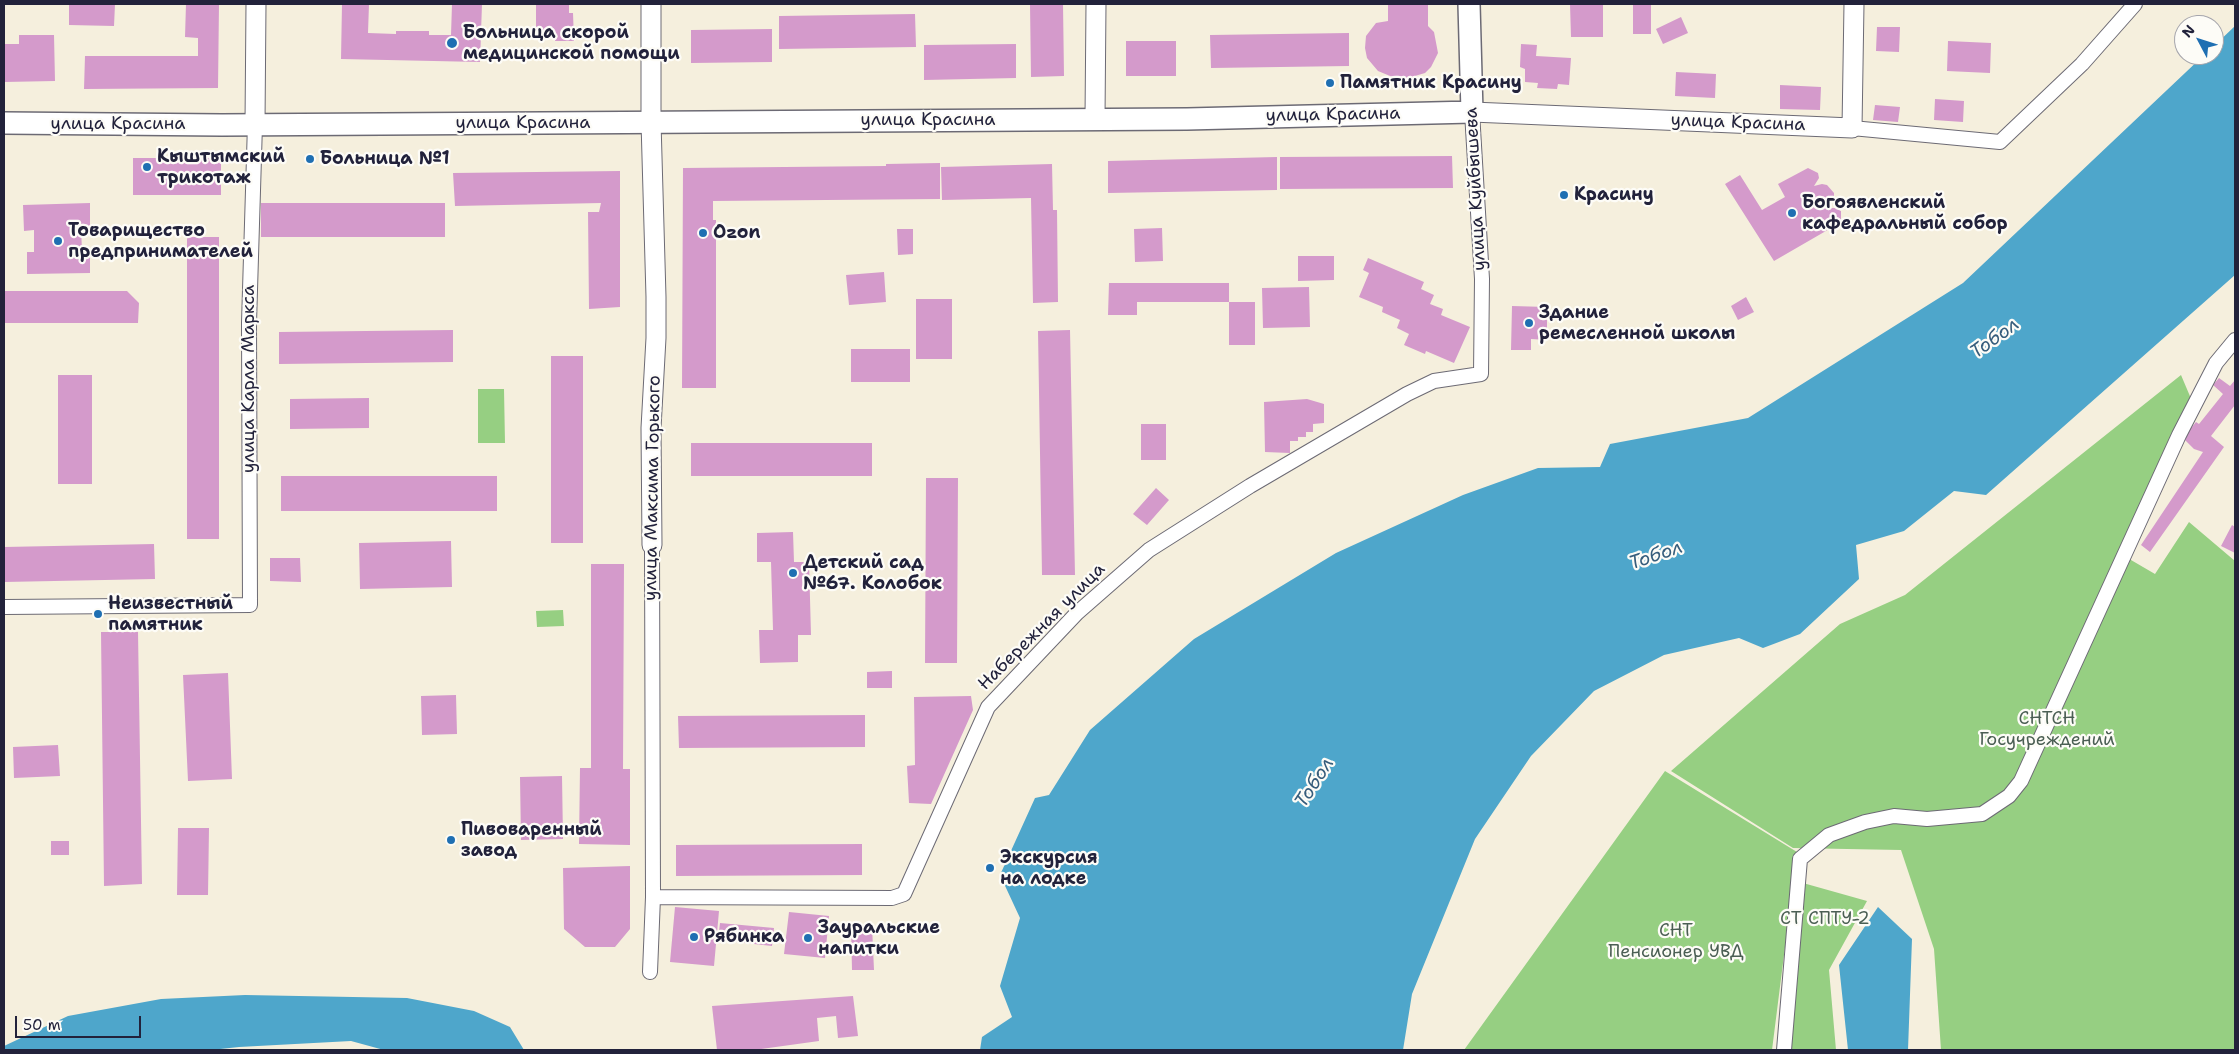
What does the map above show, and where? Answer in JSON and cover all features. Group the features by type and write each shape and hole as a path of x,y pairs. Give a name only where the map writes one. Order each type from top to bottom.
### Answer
{"main road":[{"name":"улица Куйбышева","path":"1469,4 1472,112"},
{"name":"улица Красина","path":"4,123 255,124 1187,119 1472,112"}],"street":[{"name":"улица Карла Маркса","path":"4,607 250,605 249,276 255,124 256,4"},
{"name":"улица Максима Горького","path":"650,972 653,897 651,428 656,338 651,122 651,4"},
{"path":"1095,118 1096,4"},
{"path":"1854,4 1852,128 2000,142 2082,64 2135,4"},
{"name":"улица Красина","path":"1472,112 1852,128"},
{"name":"улица Куйбышева","path":"1472,112 1482,279 1481,374"},
{"path":"1784,1050 1800,859 1828,835 1865,822 1894,816 1926,819 1982,814 2009,796 2021,780 2179,435 2216,363 2235,340"},
{"name":"Набережная улица","path":"653,897 892,898 904,894 988,707 1077,613 1149,550 1250,486 1434,381 1481,374"}],"green space":[{"name":"СНТСН Госучреждений","path":"2181,375 2192,401 2119,553 2155,574 2189,522 2235,561 2235,1050 1941,1050 1934,949 1901,850 1793,848 1671,771 1840,624 1905,595"},
{"path":"478,389 504,389 505,443 478,443"},
{"path":"563,610 564,626 537,627 536,611"},
{"name":"СНТ Пенсионер УВД","path":"1665,771 1797,852 1772,1050 1464,1050"},
{"name":"СТ СПТУ-2","path":"1803,883 1867,901 1829,970 1836,1050 1777,1050"}],"water":[{"name":"Тобол","path":"2235,26 2235,275 1986,495 1954,491 1904,531 1856,545 1859,579 1800,634 1763,648 1739,638 1664,655 1594,691 1531,756 1475,839 1412,994 1403,1050 980,1050 982,1037 1012,1017 1000,986 1020,918 1000,875 1035,798 1049,795 1090,730 1194,639 1336,553 1463,495 1538,468 1600,467 1610,444 1748,418 1963,283 2193,65 2224,65 2224,36"},
{"path":"1878,907 1912,939 1908,1050 1848,1050 1839,965"},
{"path":"245,995 407,998 474,1011 510,1027 524,1050 384,1050 351,1041 211,1050 4,1050 4,1046 68,1016 161,999"}],"building":[{"path":"69,4 115,4 114,26 69,25"},
{"path":"186,4 219,4 218,88 84,89 85,56 198,56 198,38 185,37"},
{"path":"342,4 369,4 368,33 396,34 396,31 429,31 429,35 451,35 452,4 482,4 480,62 341,59"},
{"path":"536,4 569,4 569,13 573,13 574,41 555,41 555,31 536,31"},
{"path":"1030,4 1063,4 1064,76 1031,77"},
{"path":"1388,4 1428,4 1428,26 1434,32 1438,53 1431,67 1425,73 1408,78 1395,78 1378,71 1367,58 1365,48 1366,36 1376,23 1388,21"},
{"path":"1570,4 1603,4 1603,37 1571,37"},
{"path":"1633,4 1651,4 1651,34 1633,34"},
{"path":"915,14 916,47 779,49 779,16"},
{"path":"1681,17 1688,33 1663,44 1656,29"},
{"path":"1877,27 1900,27 1899,52 1876,51"},
{"path":"772,29 772,62 691,63 691,30"},
{"path":"1349,33 1349,66 1211,68 1210,35"},
{"path":"19,35 54,35 55,81 4,82 4,44 19,44"},
{"path":"1126,41 1176,41 1176,76 1126,76"},
{"path":"1948,41 1991,43 1990,73 1947,71"},
{"path":"1016,44 1016,78 924,80 924,45"},
{"path":"1521,44 1537,45 1536,56 1571,58 1569,85 1558,84 1557,89 1537,88 1538,83 1525,82 1525,69 1520,67"},
{"path":"1676,72 1716,74 1715,98 1675,96"},
{"path":"1780,85 1821,87 1820,110 1780,109"},
{"path":"1935,99 1964,101 1963,122 1934,120"},
{"path":"1875,105 1900,107 1898,122 1873,120"},
{"path":"1452,156 1453,188 1280,189 1280,157"},
{"path":"1277,157 1277,190 1108,193 1108,161"},
{"path":"133,158 221,158 221,195 133,195"},
{"path":"940,163 940,199 713,201 713,220 716,220 716,388 682,388 683,168 886,166 886,164"},
{"path":"1052,164 1053,210 1057,210 1058,302 1033,303 1031,198 942,200 941,167"},
{"name":"Богоявленский кафедральный собор","path":"1808,168 1818,173 1819,178 1814,186 1827,185 1834,193 1834,198 1828,208 1836,208 1841,211 1841,220 1838,224 1774,261 1725,184 1740,175 1762,210 1785,197 1778,184"},
{"path":"620,171 620,307 589,309 588,212 599,212 601,203 455,206 453,173"},
{"name":"Товарищество предпринимателей","path":"90,203 90,228 81,228 82,251 90,251 90,273 27,274 27,252 34,252 34,230 24,231 23,205"},
{"path":"261,203 445,203 445,237 261,237"},
{"path":"1162,228 1163,261 1135,262 1134,229"},
{"path":"897,229 913,229 913,254 898,255"},
{"path":"187,237 219,237 219,539 187,539"},
{"path":"1298,256 1334,256 1334,280 1298,281"},
{"path":"1368,258 1424,282 1421,289 1434,295 1430,304 1443,309 1441,315 1470,327 1454,363 1426,351 1425,354 1404,345 1409,334 1397,328 1400,320 1382,312 1383,307 1359,297 1369,273 1363,270"},
{"path":"884,272 886,302 849,305 846,275"},
{"path":"1109,283 1229,283 1229,302 1137,302 1137,315 1108,315"},
{"path":"1309,287 1310,327 1263,328 1262,288"},
{"path":"4,291 127,291 139,303 138,323 4,323"},
{"path":"1746,297 1754,312 1738,320 1731,306"},
{"path":"916,299 952,299 952,359 916,359"},
{"path":"1229,302 1255,302 1255,345 1229,345"},
{"name":"Здание ремесленной школы","path":"1512,306 1547,307 1547,340 1531,339 1531,350 1511,350"},
{"path":"453,330 453,362 279,364 279,332"},
{"path":"1070,330 1075,575 1042,575 1038,331"},
{"path":"851,349 910,349 910,382 851,382"},
{"path":"551,356 583,356 583,543 551,543"},
{"path":"58,375 92,375 92,484 58,484"},
{"path":"2219,378 2230,386 2235,380 2235,405 2211,436 2224,447 2150,552 2141,545 2203,452 2194,449 2183,438 2196,422 2199,424 2223,394 2213,385"},
{"path":"369,398 369,428 290,429 290,399"},
{"path":"1307,399 1324,404 1324,423 1313,424 1313,432 1306,432 1306,437 1298,437 1298,441 1290,441 1290,453 1265,452 1264,402"},
{"path":"1141,424 1166,424 1166,460 1141,460"},
{"path":"691,443 872,443 872,476 691,476"},
{"path":"281,476 497,476 497,511 281,511"},
{"path":"926,478 958,478 957,663 925,663"},
{"path":"1156,488 1169,500 1147,525 1133,514"},
{"path":"2232,525 2235,527 2235,553 2221,546"},
{"path":"793,532 794,562 809,562 811,635 798,635 798,662 760,663 759,630 773,630 771,562 757,562 757,533"},
{"path":"451,541 452,587 360,589 359,543"},
{"path":"154,544 155,579 4,582 4,547"},
{"path":"270,558 300,558 301,582 270,581"},
{"path":"591,564 624,564 623,769 630,769 630,845 579,844 580,768 591,768"},
{"path":"101,632 138,632 142,884 104,886"},
{"path":"892,671 892,688 867,688 867,672"},
{"path":"228,673 232,779 188,781 183,675"},
{"path":"456,695 457,734 422,735 421,696"},
{"path":"971,696 973,710 931,804 909,803 907,766 915,765 914,697"},
{"path":"865,715 865,747 679,748 678,716"},
{"path":"58,745 60,776 14,778 13,747"},
{"path":"562,776 563,839 521,840 520,777"},
{"path":"178,828 209,828 208,895 177,895"},
{"path":"51,841 69,841 69,855 51,855"},
{"path":"862,844 862,875 676,876 676,845"},
{"path":"630,866 630,929 615,947 585,947 564,929 563,868"},
{"name":"Рябинка","path":"675,907 719,911 714,966 670,962"},
{"path":"789,912 829,916 825,958 784,954"},
{"path":"720,923 774,928 772,946 718,940"},
{"path":"851,926 872,926 874,970 852,970"},
{"path":"853,996 858,1036 838,1038 836,1016 817,1018 819,1041 754,1050 717,1050 712,1006"}],"place":[{"name":"Больница скорой медицинской помощи","path":"452,43"},
{"name":"Памятник Красину","path":"1330,83"},
{"name":"Больница №1","path":"310,159"},
{"name":"Кыштымский трикотаж","path":"147,167"},
{"name":"Красину","path":"1564,195"},
{"name":"Богоявленский кафедральный собор","path":"1792,213"},
{"name":"Ozon","path":"703,233"},
{"name":"Товарищество предпринимателей","path":"58,241"},
{"name":"Здание ремесленной школы","path":"1529,323"},
{"name":"Детский сад №67. Колобок","path":"793,573"},
{"name":"Неизвестный памятник","path":"98,614"},
{"name":"Пивоваренный завод","path":"451,840"},
{"name":"Экскурсия на лодке","path":"990,868"},
{"name":"Рябинка","path":"694,937"},
{"name":"Зауральские напитки","path":"808,938"}]}
